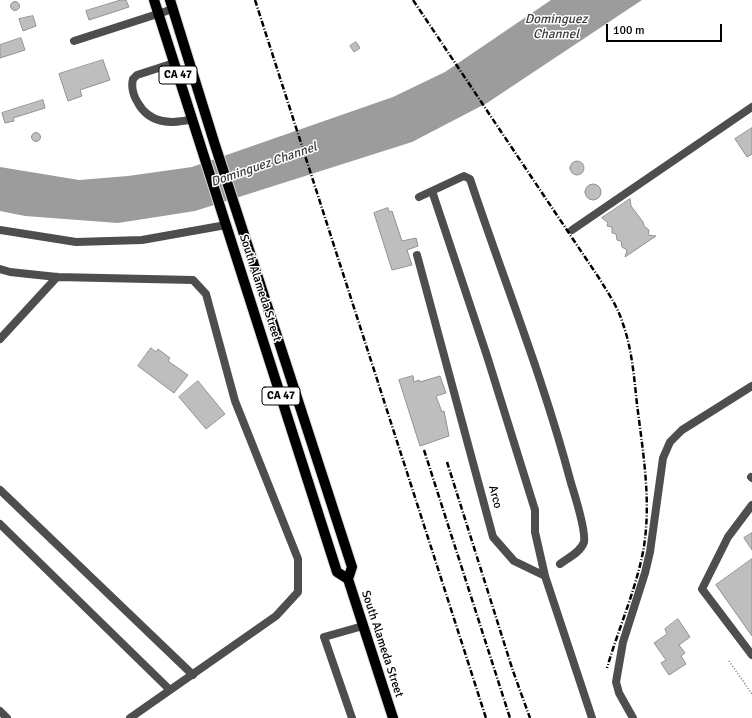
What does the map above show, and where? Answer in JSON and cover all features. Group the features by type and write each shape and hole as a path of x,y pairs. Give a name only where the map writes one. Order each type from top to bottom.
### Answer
{"main road":[{"name":"South Alameda Street","path":"154,0 337,572 348,579"},
{"name":"South Alameda Street","path":"171,4 215,145 352,567 348,579 392,718"}],"lane":[{"path":"74,41 158,14 171,4"},
{"path":"174,63 137,75 133,79 132,88 141,108 151,118 175,123 192,119"},
{"path":"572,230 752,107"},
{"path":"419,197 464,176 470,179 561,443 579,511 584,536 582,547 560,564"},
{"path":"432,191 487,356 535,510 535,532 545,576 592,718"},
{"path":"0,230 76,242 142,240 225,223"},
{"name":"Arco","path":"417,256 493,537 514,561 545,576"},
{"path":"0,269 10,272 57,277 193,280 206,294 235,401 298,559 298,592 276,616 130,718"},
{"path":"0,339 57,277"},
{"path":"633,718 619,693 616,682 623,642 645,573 650,552 663,458 670,442 682,430 752,386"},
{"path":"0,490 193,675"},
{"path":"752,505 728,537 702,589 752,655"},
{"path":"0,524 170,690"},
{"path":"352,718 324,637 363,626"},
{"path":"0,711 7,718"}],"path":[{"path":"729,661 752,694"}],"water":[{"name":"Dominguez Channel","path":"551,0 642,0 487,103 412,142 195,211 118,223 25,216 0,211 0,167 79,180 128,176 192,167 393,97 445,72"}],"building":[{"path":"121,0 126,0 129,7 89,20 86,11"},
{"path":"13,2 17,2 19,6 17,10 13,10 11,8 11,4"},
{"path":"33,16 36,26 23,31 19,19"},
{"path":"21,38 25,50 0,58 0,45"},
{"path":"356,42 360,48 354,52 350,46"},
{"path":"103,60 110,80 80,90 82,96 68,101 59,74"},
{"path":"43,100 45,108 13,118 14,121 5,123 2,113"},
{"path":"752,128 752,154 747,157 735,139"},
{"path":"34,133 38,133 40,137 38,141 34,141 32,139 32,135"},
{"path":"574,161 580,161 584,165 584,171 580,175 574,175 570,171 570,165"},
{"path":"593,184 600,189 601,192 596,199 593,200 586,195 585,192 590,185"},
{"path":"630,199 631,206 643,222 644,226 649,230 648,235 656,236 625,257 627,250 622,247 621,241 617,240 616,234 612,233 612,227 607,226 608,223 602,218"},
{"path":"388,208 389,212 392,211 402,241 416,238 418,246 407,250 412,265 392,270 374,213"},
{"path":"151,348 156,352 158,349 170,358 168,361 188,375 174,393 138,366"},
{"path":"413,376 414,382 419,380 420,382 440,376 446,393 436,396 442,412 444,411 449,436 420,446 399,380"},
{"path":"198,381 225,414 206,429 179,397"},
{"path":"752,533 752,550 744,538"},
{"path":"752,559 752,636 716,585"},
{"path":"678,619 690,637 679,645 685,653 681,656 686,664 669,675 661,663 666,660 654,643 667,634 665,629"}],"railway":[{"path":"255,0 486,718"},
{"path":"413,0 599,278 616,306 629,343 646,478 646,534 640,567 607,668"},
{"path":"424,450 510,718"},
{"path":"447,462 513,671 530,718"}]}
